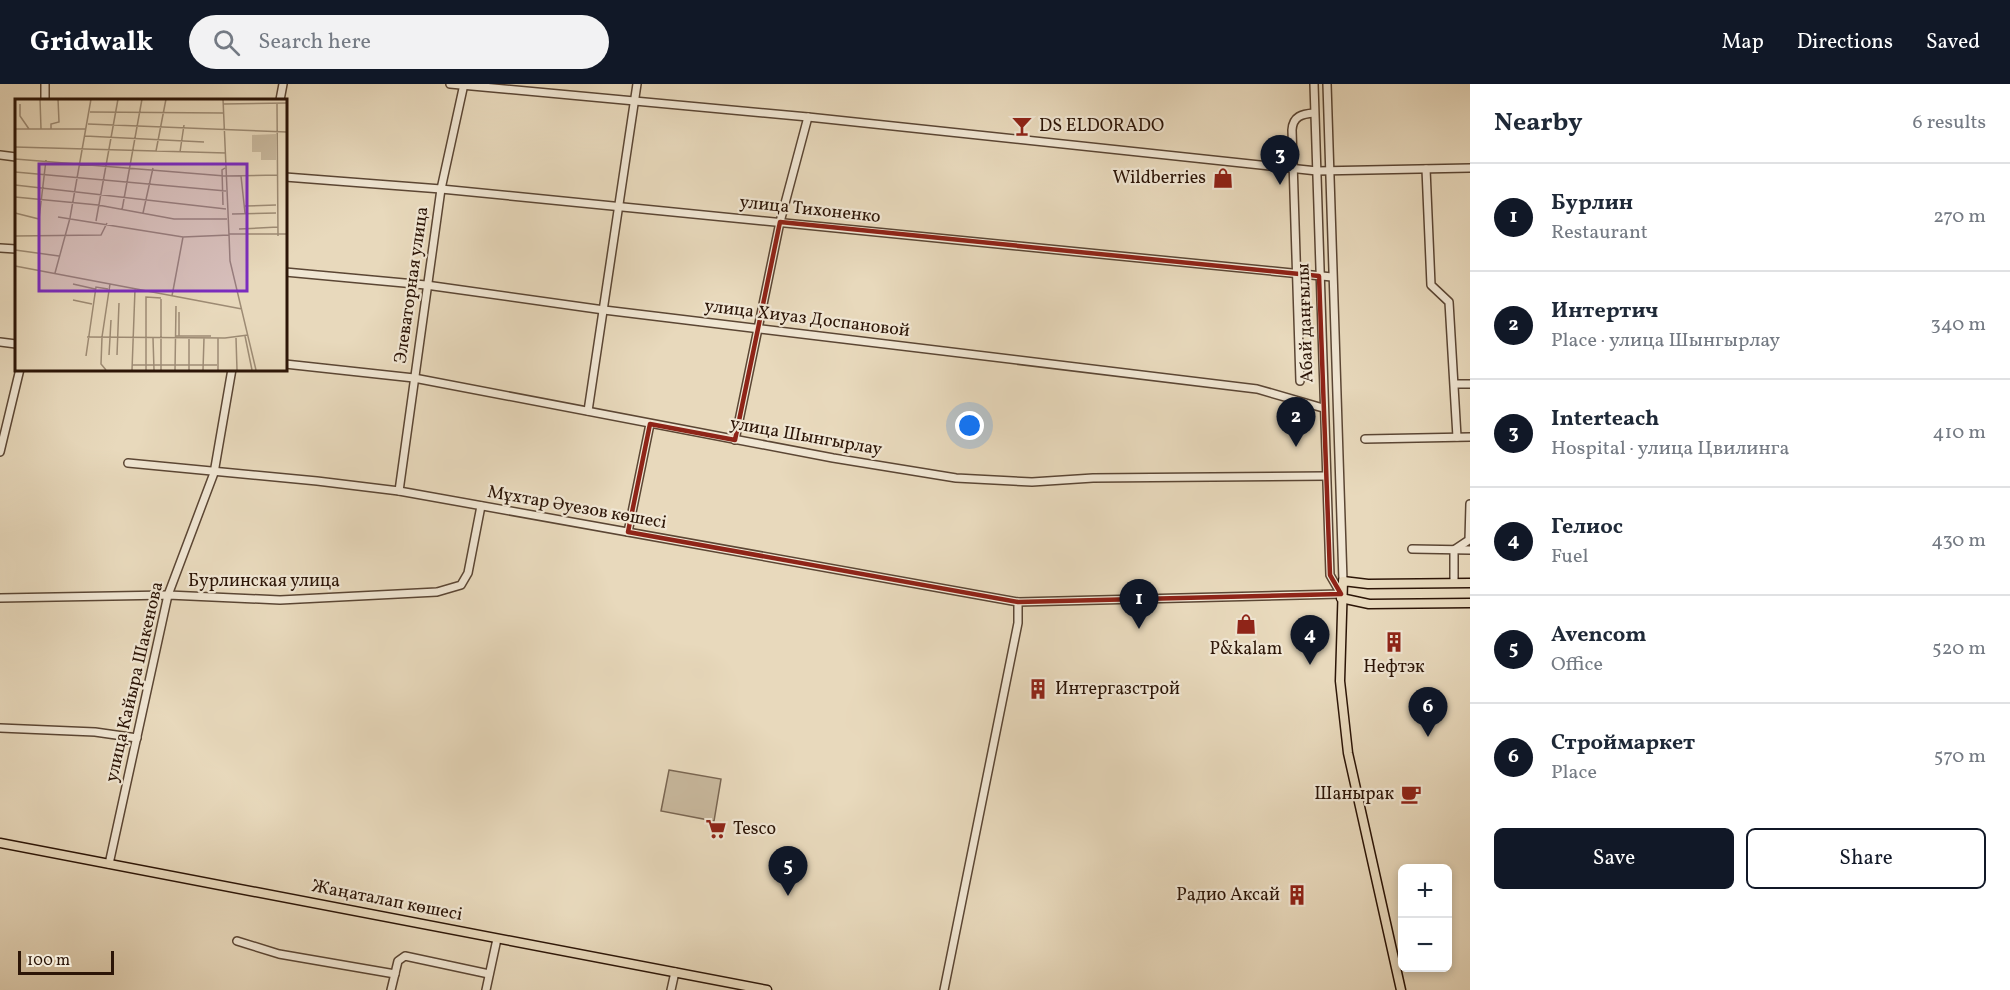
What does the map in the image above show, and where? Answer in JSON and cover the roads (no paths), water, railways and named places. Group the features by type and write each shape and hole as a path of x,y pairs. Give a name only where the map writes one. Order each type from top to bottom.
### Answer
{"main road":[{"path":"1401,990 1348,753 1341,681 1343,581 1368,584 1470,583"},
{"path":"1341,596 1369,604 1470,603"},
{"name":"Жаңаталап көшесі","path":"0,843 767,990"}],"street":[{"path":"280,99 283,84"},
{"path":"450,84 808,117 1317,171 1470,168"},
{"path":"588,411 637,84"},
{"name":"Абай даңғылы","path":"1314,84 1329,575 1341,596"},
{"name":"Абай даңғылы","path":"1327,84 1343,581"},
{"name":"Элеваторная улица","path":"399,492 441,189 464,85"},
{"path":"1300,381 1292,168 1293,124 1303,114 1314,113"},
{"path":"735,440 780,222 808,117"},
{"path":"0,155 15,157"},
{"path":"1426,169 1431,285 1449,302 1457,437"},
{"name":"улица Тихоненко","path":"286,177 619,206 1332,277"},
{"path":"0,248 15,249"},
{"name":"улица Хиуаз Доспановой","path":"286,272 426,285 759,329 1257,389 1323,408"},
{"path":"0,342 15,344"},
{"name":"улица Шынгырлау","path":"286,364 414,378 833,458 994,482 1093,478 1326,476"},
{"path":"0,452 20,370"},
{"name":"улица Кайыра Шакенова","path":"110,864 168,595 214,473 232,370"},
{"path":"1455,384 1470,384"},
{"path":"628,532 650,424"},
{"path":"1365,440 1470,437"},
{"name":"Мұхтар Әуезов көшесі","path":"128,463 214,473 317,481 399,492 1018,602 1341,596"},
{"path":"1454,550 1469,540 1470,504"},
{"name":"Бурлинская улица","path":"0,598 168,595 280,600 437,592 461,585 468,573 481,506"},
{"path":"1412,549 1470,550"},
{"path":"1454,550 1454,583"},
{"path":"944,990 1018,623 1018,602"},
{"path":"0,728 95,732 137,738"},
{"path":"486,990 497,939"},
{"path":"237,941 279,954 395,974"},
{"path":"391,990 398,961 405,956 489,974"},
{"path":"671,990 675,972"}],"place":[{"name":"DS ELDORADO","path":"1022,126"},
{"name":"Wildberries","path":"1223,178"},
{"name":"Interteach","path":"1280,185"},
{"name":"Интертич","path":"1296,447"},
{"name":"P&kalam","path":"1246,624"},
{"name":"Бурлин","path":"1139,629"},
{"name":"Нефтэк","path":"1394,642"},
{"name":"Гелиос","path":"1310,665"},
{"name":"Интергазстрой","path":"1038,689"},
{"name":"Строймаркет","path":"1428,737"},
{"name":"Шанырак","path":"1411,794"},
{"name":"Tesco","path":"716,829"},
{"name":"Радио Аксай","path":"1297,895"},
{"name":"Avencom","path":"788,896"}]}
